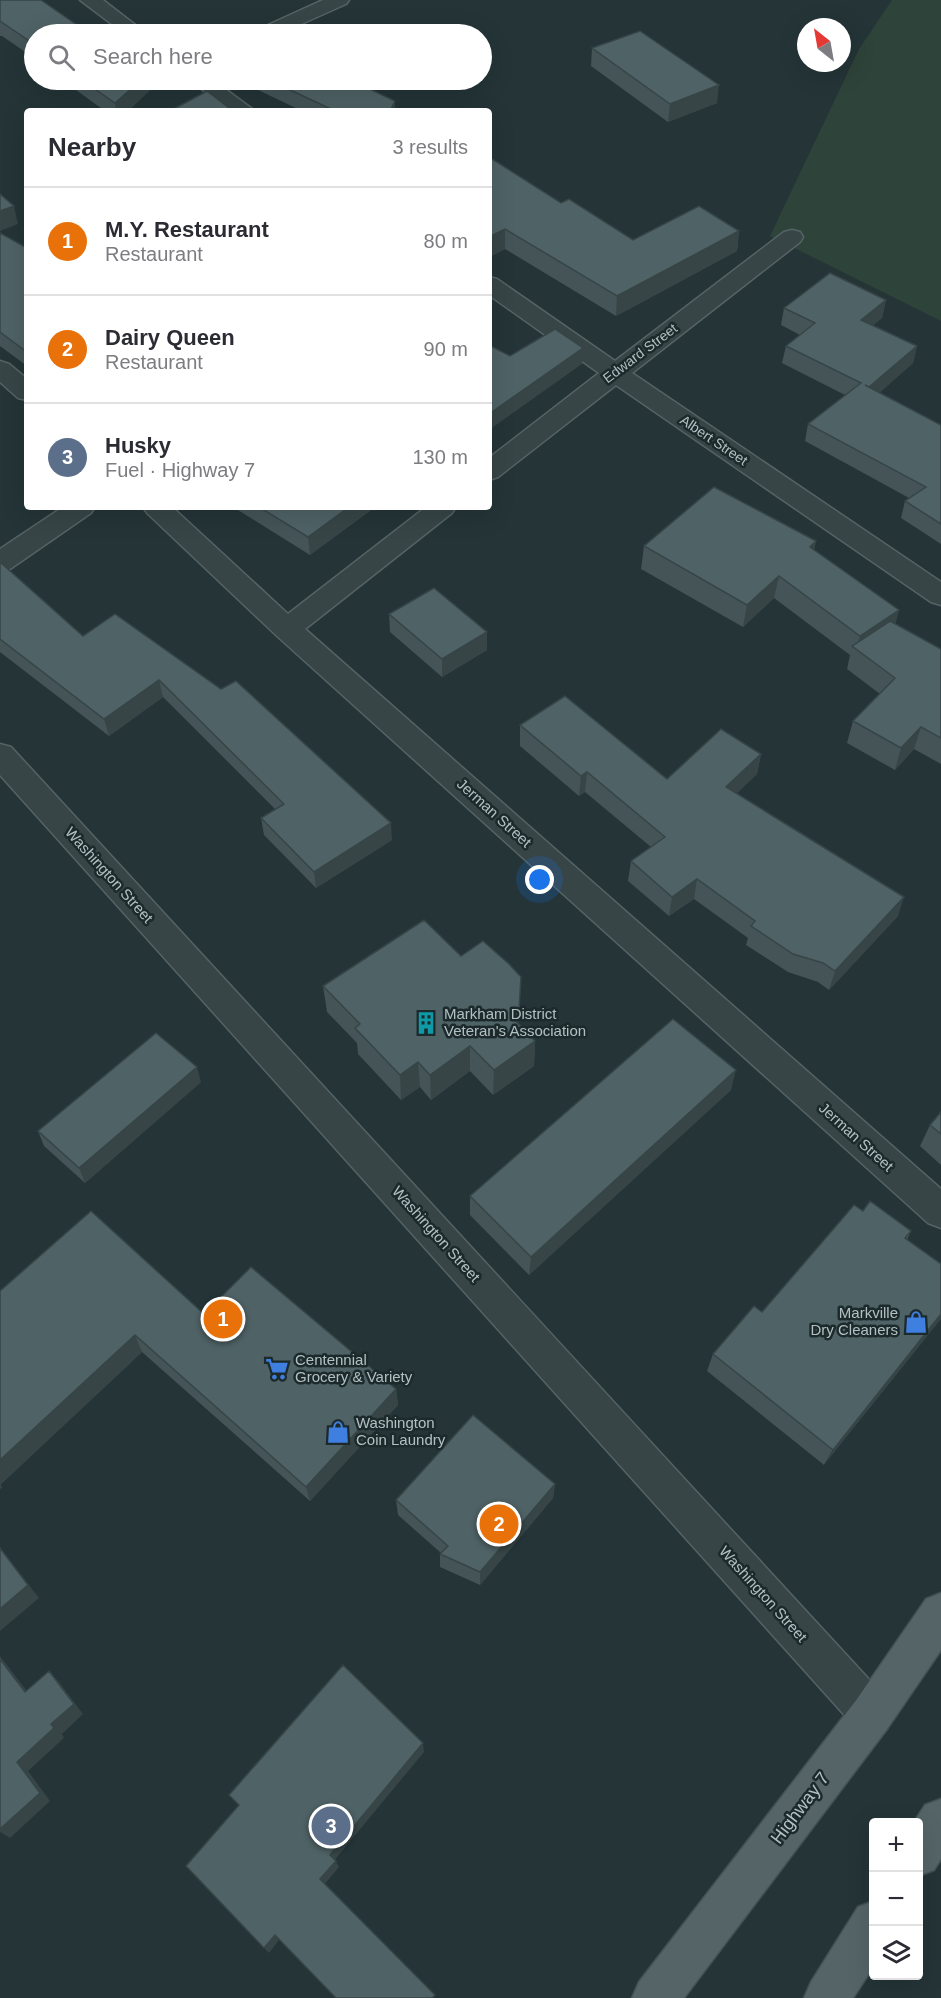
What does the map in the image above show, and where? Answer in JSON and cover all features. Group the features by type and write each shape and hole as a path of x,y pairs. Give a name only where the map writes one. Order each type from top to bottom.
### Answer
{"main road":[{"name":"Highway 7","path":"655,1998 872,1714 941,1614"},
{"path":"923,1847 941,1821"},
{"path":"827,1998 871,1926"}],"street":[{"path":"90,0 123,24"},
{"path":"286,24 339,0"},
{"path":"214,90 240,108"},
{"name":"Edward Street","path":"492,469 614,372 792,237"},
{"name":"Albert Street","path":"492,286 941,595"},
{"path":"0,369 24,389"},
{"path":"0,562 78,510"},
{"name":"Jerman Street","path":"159,510 287,629 941,1212"},
{"path":"287,629 438,510"},
{"name":"Washington Street","path":"0,754 872,1714"}],"green space":[{"path":"892,0 941,0 941,321 770,236 848,72 851,72 851,66 859,49"}],"building":[{"path":"0,0 41,0 76,24 24,24 24,37 0,21"},
{"path":"640,31 719,85 670,104 592,48"},
{"path":"96,90 130,90 115,103"},
{"path":"290,90 372,90 395,101 392,108 329,108"},
{"path":"207,91 229,108 176,108"},
{"path":"492,159 561,203 569,199 633,240 699,206 739,231 617,296 505,229 492,236"},
{"path":"0,194 14,206 0,211"},
{"path":"0,233 24,246 24,350 0,332"},
{"path":"830,273 886,300 861,320 917,346 869,387 865,385 941,425 941,524 905,501 926,487 808,424 861,383 786,346 815,323 784,308"},
{"path":"555,329 583,348 492,412 492,347 510,356"},
{"path":"714,487 816,541 810,547 899,610 860,636 779,576 747,605 644,546"},
{"path":"264,510 345,510 308,537"},
{"path":"0,562 83,636 115,614 221,689 236,681 391,823 314,872 261,818 284,804 159,680 104,719 0,639"},
{"path":"434,588 487,632 442,659 389,614"},
{"path":"890,621 941,649 941,738 921,727 901,748 853,721 895,678 852,646"},
{"path":"565,696 667,779 721,729 761,754 726,787 904,897 835,971 823,963 793,954 751,926 755,921 697,879 672,897 631,861 665,837 587,772 581,776 520,725"},
{"name":"Markham District Veteran's Association","path":"424,920 461,956 483,941 521,977 519,1010 511,1016 535,1041 494,1070 470,1046 430,1075 418,1062 400,1075 355,1028 360,1024 323,986"},
{"path":"673,1019 736,1070 531,1257 470,1196"},
{"path":"156,1033 197,1067 79,1168 38,1131"},
{"path":"941,1112 941,1134 930,1125"},
{"path":"870,1201 911,1231 905,1238 941,1264 941,1314 833,1450 713,1354 754,1306 762,1312 854,1205 863,1211"},
{"path":"91,1211 204,1314 251,1267 396,1389 306,1487 135,1335 0,1460 0,1291"},
{"path":"473,1415 555,1484 480,1572 440,1554 448,1546 396,1500"},
{"path":"0,1548 28,1585 0,1609"},
{"path":"0,1659 25,1692 49,1671 74,1704 51,1724 54,1728 17,1762 40,1793 0,1829"},
{"path":"343,1665 423,1743 330,1855 336,1861 320,1879 435,1995 432,1998 336,1998 275,1935 264,1948 186,1866 239,1805 229,1795"}],"place":[{"name":"Markham District Veteran's Association","path":"426,1023"},
{"name":"M.Y. Restaurant","path":"223,1319"},
{"name":"Markville Dry Cleaners","path":"916,1322"},
{"name":"Centennial Grocery & Variety","path":"277,1369"},
{"name":"Washington Coin Laundry","path":"338,1432"},
{"name":"Dairy Queen","path":"499,1524"},
{"name":"Husky","path":"331,1826"}]}
